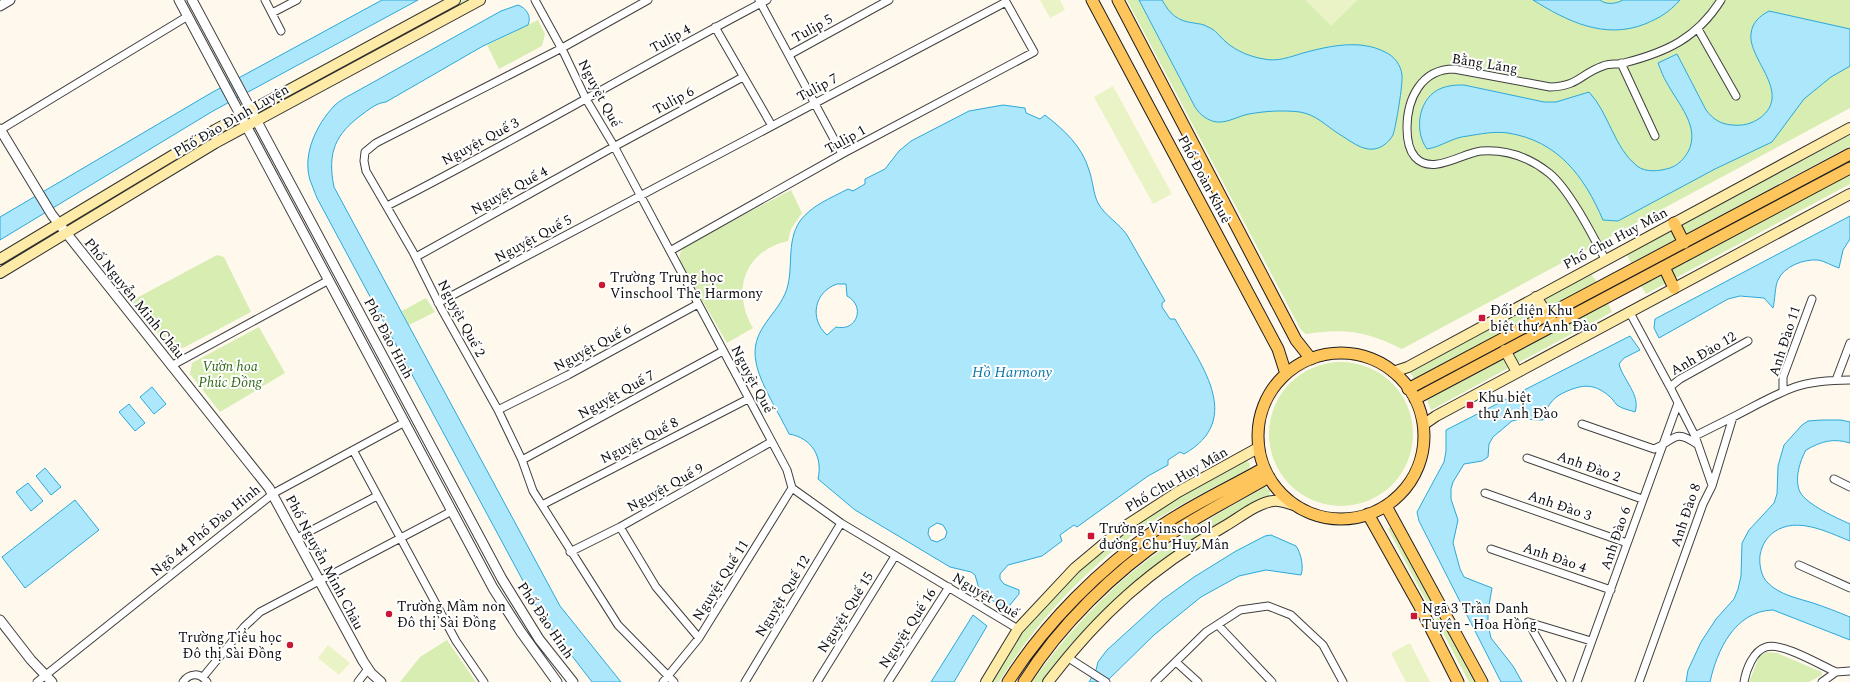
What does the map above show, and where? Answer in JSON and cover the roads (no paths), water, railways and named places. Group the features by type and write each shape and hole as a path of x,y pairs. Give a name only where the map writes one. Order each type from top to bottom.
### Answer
{"main road":[{"name":"Phố Đào Đình Luyện","path":"0,259 241,115 455,0"},
{"name":"Phố Đào Đình Luyện","path":"0,273 257,120 480,0"},
{"name":"Phố Đoàn Khuê","path":"1092,0 1278,349 1286,374"},
{"name":"Phố Đoàn Khuê","path":"1118,0 1296,340 1311,359"},
{"name":"Phố Chu Huy Mân","path":"1393,372 1408,367 1605,259 1850,128"},
{"path":"1414,399 1505,350 1551,320 1684,243 1850,154"},
{"path":"1408,389 1664,267 1850,168"},
{"path":"1423,425 1436,416 1629,311 1850,194"},
{"path":"1674,223 1684,243"},
{"path":"1664,267 1674,288"},
{"path":"1536,298 1551,320"},
{"path":"1505,350 1518,372"},
{"path":"1339,354 1354,354 1368,358 1393,372 1408,389 1420,411 1423,425 1423,452 1416,471 1406,488 1386,506 1368,514 1346,519 1333,519 1306,512 1283,496 1267,473 1258,448 1258,427 1263,407 1273,389 1286,374 1311,359 1339,354"},
{"name":"Phố Chu Huy Mân","path":"986,682 1018,629 1075,568 1124,527 1178,492 1258,448"},
{"path":"1008,682 1040,638 1066,610 1120,559 1168,522 1267,473"},
{"path":"1024,682 1043,654 1079,612 1124,570 1169,535 1267,473"},
{"path":"1048,682 1067,657 1108,612 1145,579 1195,543 1260,505 1273,501 1294,505"},
{"path":"1386,506 1482,682"},
{"path":"1368,514 1419,605 1458,682"}],"street":[{"path":"0,6 10,0"},
{"name":"Phố Đào Hinh","path":"179,0 452,511 511,617 538,658 557,682"},
{"name":"Phố Đào Hinh","path":"192,0 502,579 536,634 573,682"},
{"path":"265,0 281,31"},
{"path":"272,13 297,0"},
{"name":"Nguyệt Quế","path":"535,0 562,48 586,99 614,146 787,470 792,488 841,523 1018,629"},
{"name":"Nguyệt Quế 2","path":"648,0 562,48 369,147 365,152 364,161 366,171 416,257 438,303 498,410 522,460 534,491 542,505 570,552 618,625 665,679"},
{"name":"Tulip 5","path":"789,55 890,0"},
{"name":"Bằng Lăng","path":"1605,259 1566,191 1550,174 1534,162 1514,154 1496,150 1480,151 1439,164 1427,164 1415,158 1409,146 1407,134 1408,109 1411,99 1425,80 1442,69 1454,69 1544,86 1557,87 1573,84 1602,66 1612,63 1622,64 1671,47 1698,29 1721,0"},
{"path":"762,1 842,154"},
{"name":"Tulip 4","path":"586,99 762,1"},
{"name":"Tulip 1","path":"670,251 842,154 1034,52 1006,1"},
{"name":"Tulip 7","path":"641,196 1006,1"},
{"path":"0,130 188,16"},
{"path":"715,27 772,126"},
{"path":"1698,29 1736,96"},
{"path":"1622,64 1655,136"},
{"name":"Tulip 6","path":"614,146 743,77"},
{"name":"Nguyệt Quế 3","path":"387,206 586,99"},
{"name":"Phố Nguyễn Minh Châu","path":"0,130 59,224 272,494 368,669 381,682"},
{"name":"Nguyệt Quế 4","path":"416,257 614,146"},
{"name":"Nguyệt Quế 5","path":"438,303 641,196"},
{"path":"171,366 329,280"},
{"name":"Anh Đào 11","path":"1783,392 1783,377 1812,299"},
{"name":"Nguyệt Quế 6","path":"498,410 568,375 698,304"},
{"name":"Anh Đào 8","path":"1629,311 1695,436 1712,486 1703,504 1639,682"},
{"name":"Anh Đào 12","path":"1670,387 1680,379 1748,341"},
{"path":"1836,380 1850,342"},
{"name":"Nguyệt Quế 7","path":"522,460 723,351"},
{"path":"1695,436 1796,386 1836,380 1850,380"},
{"name":"Nguyệt Quế 8","path":"542,505 748,399"},
{"name":"Anh Đào 6","path":"1577,682 1661,446 1678,403"},
{"path":"1712,486 1733,417"},
{"name":"Ngõ 44 Phố Đào Hinh","path":"37,682 272,494 405,422"},
{"path":"1582,424 1654,449 1677,436 1684,436 1697,444"},
{"name":"Nguyệt Quế 9","path":"570,552 620,527 771,442"},
{"path":"353,450 456,641 484,682"},
{"name":"Anh Đào 2","path":"1527,458 1642,499"},
{"path":"1834,479 1850,487"},
{"name":"Nguyệt Quế 11","path":"665,679 699,638 792,488"},
{"name":"Anh Đào 3","path":"1485,493 1627,543"},
{"path":"297,538 377,496"},
{"path":"182,682 192,675 205,680 255,616 452,511"},
{"name":"Nguyệt Quế 12","path":"745,682 841,523"},
{"path":"620,527 656,587 699,638"},
{"name":"Anh Đào 4","path":"1491,549 1611,590"},
{"name":"Nguyệt Quế 15","path":"816,682 895,556"},
{"path":"1799,565 1850,588"},
{"name":"Nguyệt Quế 16","path":"888,682 949,587"},
{"path":"1155,682 1206,632 1240,610 1268,606 1291,615 1323,645 1343,682"},
{"path":"0,620 45,676 52,682"},
{"path":"1562,682 1528,622 1591,641"},
{"path":"1218,625 1272,682"},
{"path":"1744,682 1745,676 1756,652 1767,646 1781,647 1836,672 1850,671"},
{"path":"1067,657 1106,682"},
{"path":"1176,662 1198,682"},
{"path":"358,682 368,669"},
{"path":"1822,682 1836,672"},
{"path":"665,679 674,682"}],"water":[{"path":"382,0 418,0 213,111 0,240 0,217 211,93"},
{"path":"1139,0 1162,0 1171,13 1179,19 1206,26 1234,48 1259,58 1269,60 1279,59 1323,48 1344,45 1375,48 1388,54 1399,64 1402,75 1399,105 1393,135 1382,146 1369,149 1356,144 1306,113 1281,111 1262,112 1221,122 1207,119 1199,113 1195,107"},
{"path":"1533,0 1600,0 1605,3 1611,3 1623,0 1680,0 1660,17 1645,24 1615,30 1586,26 1559,15"},
{"path":"518,5 524,8 528,13 528,25 483,46 386,102 374,106 346,128 340,136 333,154 332,175 334,187 560,606 621,682 592,682 543,618 317,198 308,170 310,150 317,130 328,113 338,102 501,11"},
{"path":"1769,11 1850,29 1850,66 1831,77 1804,99 1772,142 1715,169 1618,221 1603,220 1587,189 1578,175 1567,163 1555,152 1526,137 1508,133 1488,133 1463,137 1427,149 1420,133 1421,114 1423,106 1428,98 1434,92 1453,85 1464,85 1544,102 1556,102 1589,92 1602,110 1617,140 1629,159 1637,166 1645,170 1658,171 1670,168 1680,162 1688,152 1692,134 1690,125 1682,107 1663,76 1658,63 1677,54 1706,110 1711,116 1724,124 1743,125 1753,122 1760,118 1769,108 1772,98 1771,87 1756,55 1752,44 1751,34 1753,26 1757,20"},
{"name":"Hồ Harmony","path":"1003,105 1025,108 1026,113 1040,119 1045,115 1072,139 1086,161 1098,203 1104,212 1127,235 1165,301 1162,303 1162,307 1170,319 1175,319 1205,371 1212,390 1215,407 1212,424 1202,440 1184,454 1180,452 1168,460 1168,465 1148,476 1077,527 1074,525 1060,535 1062,541 1042,556 1008,565 1000,574 1000,579 1004,584 1019,590 1019,594 1010,605 1004,606 999,605 980,592 975,575 971,572 950,567 855,510 818,479 819,463 817,456 810,444 797,436 789,434 761,379 756,362 755,351 756,342 764,325 785,294 788,285 791,248 795,230 805,215 816,206 848,189 853,191 865,184 865,179 885,169 899,151 911,141 969,111","holes":["837,284 846,284 847,296 853,300 857,312 854,322 849,326 843,328 836,327 827,335 821,329 818,321 816,314 817,306 823,293","937,523 943,525 947,532 945,538 937,542 931,540 928,534 929,528"]},
{"path":"1850,216 1850,239 1843,250 1839,268 1818,260 1795,264 1785,271 1778,280 1773,308 1764,298 1740,296 1728,299 1659,338 1654,328 1655,319"},
{"path":"1630,336 1640,350 1624,358 1619,364 1636,400 1635,412 1617,405 1610,397 1597,388 1586,386 1569,390 1559,395 1552,401 1545,412 1543,420 1520,419 1512,421 1493,437 1489,444 1488,457 1482,461 1464,464 1453,482 1451,499 1458,520 1453,543 1460,569 1464,577 1492,588 1488,611 1488,625 1491,638 1513,666 1522,682 1501,682 1419,521 1417,512 1444,462 1446,451 1446,430"},
{"path":"152,387 166,404 154,414 140,397"},
{"path":"129,404 145,423 135,431 119,412"},
{"path":"1841,420 1850,422 1850,443 1844,441 1828,441 1817,444 1806,450 1798,470 1798,487 1800,492 1809,502 1823,511 1850,524 1850,541 1812,527 1792,525 1783,527 1774,532 1765,542 1760,555 1760,566 1762,574 1766,580 1778,590 1789,596 1850,617 1850,640 1773,610 1760,612 1748,617 1730,634 1717,657 1710,682 1686,682 1688,670 1701,642 1716,619 1734,599 1741,576 1742,543 1749,530 1774,503 1777,494 1778,466 1784,445 1802,425 1808,421"},
{"path":"45,468 61,487 51,495 36,476"},
{"path":"28,483 43,501 31,511 16,492"},
{"path":"75,500 99,530 25,588 2,557"},
{"path":"1271,535 1296,546 1302,560 1301,575 1266,570 1239,576 1201,597 1154,635 1106,682 1089,682 1096,670 1098,662 1107,650 1162,600 1194,577 1236,551 1265,536"},
{"path":"973,615 987,626 954,682 931,682"}],"place":[{"name":"Trường Trung học Vinschool The Harmony","path":"602,285"},
{"name":"Đối diện Khu biệt thự Anh Đào","path":"1482,318"},
{"name":"Khu biệt thự Anh Đào","path":"1470,405"},
{"name":"Trường Vinschool đường Chu Huy Mân","path":"1091,536"},
{"name":"Trường Mầm non Đô thị Sài Đồng","path":"389,614"},
{"name":"Ngã 3 Trần Danh Tuyên - Hoa Hồng","path":"1414,616"},
{"name":"Trường Tiểu học Đô thị Sài Đồng","path":"290,645"}],"park label":[{"name":"Vườn hoa Phúc Đồng","path":"230,374"}]}
